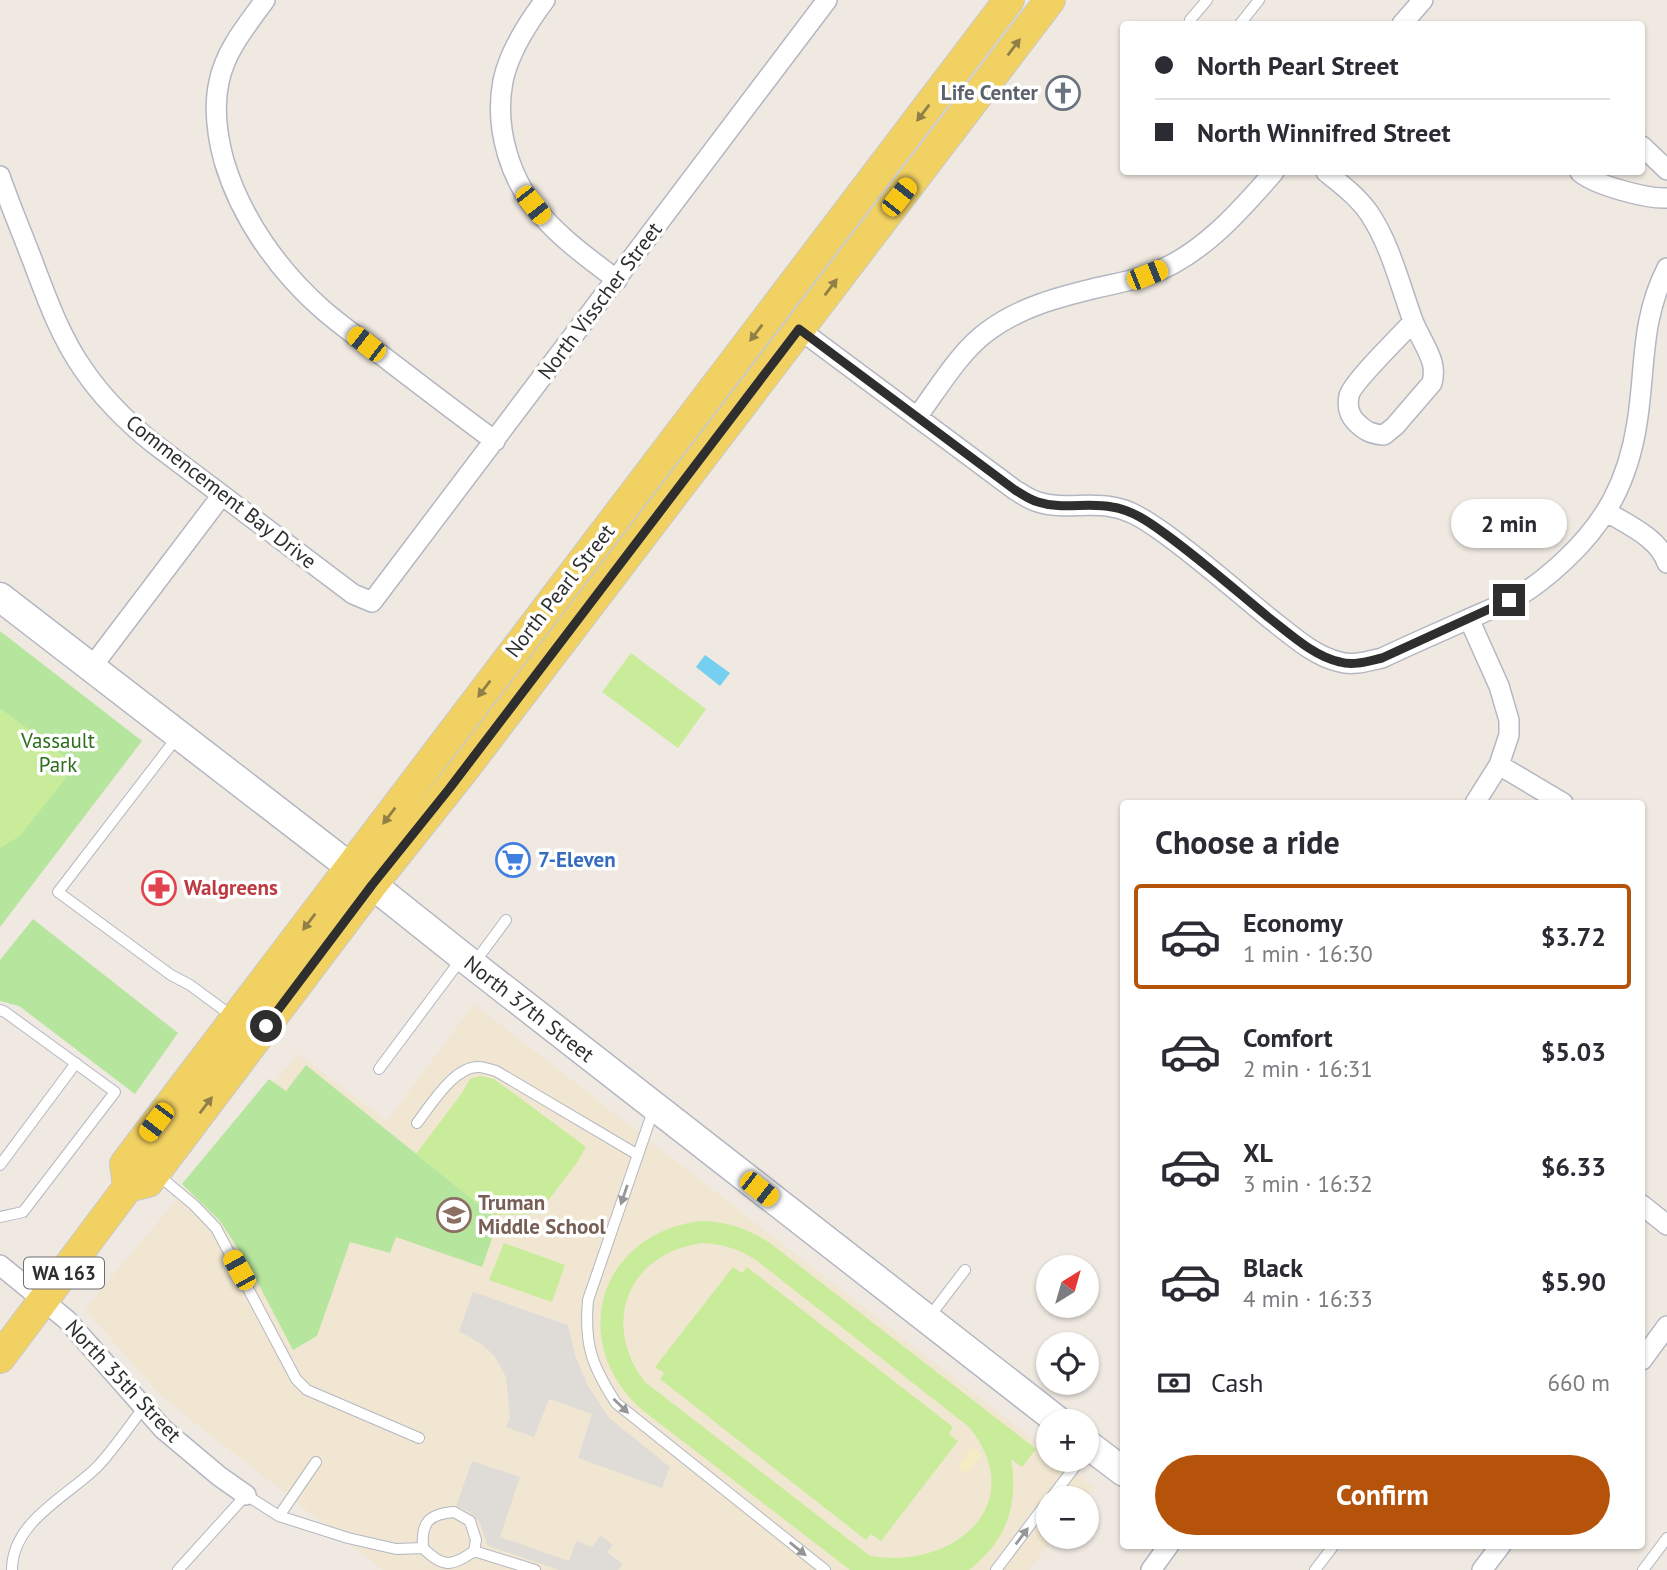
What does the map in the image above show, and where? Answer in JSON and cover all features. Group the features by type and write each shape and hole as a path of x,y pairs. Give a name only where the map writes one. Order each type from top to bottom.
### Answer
{"main road":[{"name":"North Pearl Street","path":"0,1358 128,1187 148,1182 155,1173 361,876 1009,0"},
{"name":"North Pearl Street","path":"128,1187 125,1164 235,1018 361,876 449,789 1050,0"}],"street":[{"path":"265,0 229,52 219,81 216,106 218,138 232,185 243,209 273,256 322,309 495,442"},
{"path":"545,0 518,41 503,81 501,110 504,143 517,178 542,217 617,280"},
{"name":"North Visscher Street","path":"372,602 827,0"},
{"path":"1405,21 1423,0"},
{"path":"1645,149 1667,170"},
{"path":"917,417 977,340 993,328 1015,314 1042,304 1166,268 1223,227 1272,175"},
{"path":"1330,175 1367,209 1378,227 1413,322 1433,363 1432,383 1395,426 1384,435 1368,433 1350,415 1349,394 1413,322"},
{"path":"1584,175 1624,191 1667,198"},
{"name":"Commencement Bay Drive","path":"0,176 48,303 66,343 84,372 133,426 353,594 372,602"},
{"path":"799,329 1015,490 1037,502 1056,506 1102,505 1116,507 1137,516 1166,534 1289,634 1331,659 1351,663 1382,658 1523,593 1546,576 1591,534 1607,512 1625,472 1633,445 1650,310 1667,268"},
{"path":"91,668 222,495"},
{"path":"1607,512 1660,549 1667,564"},
{"path":"1647,538 1667,544"},
{"name":"North 37th Street","path":"0,597 1043,1409"},
{"path":"1469,619 1507,709 1509,735 1499,765 1477,800"},
{"path":"1499,765 1558,800"},
{"path":"1645,1207 1667,1225"},
{"name":"North 35th Street","path":"0,1265 67,1320 163,1429 246,1495"},
{"path":"1645,1356 1667,1326"},
{"path":"1099,1458 1120,1470"},
{"path":"1150,1570 1166,1549"},
{"path":"1482,1570 1498,1549"}],"lane":[{"path":"1190,21 1207,0"},
{"path":"1242,21 1259,0"},
{"path":"178,735 58,892 235,1018"},
{"path":"379,1069 468,961 506,920"},
{"path":"0,1217 23,1212 115,1092 2,1014"},
{"path":"0,1165 76,1063"},
{"path":"417,1123 450,1081 460,1073 478,1066 496,1071 638,1155"},
{"path":"654,1107 588,1300 587,1339 593,1363 616,1403 825,1570"},
{"path":"155,1173 194,1205 216,1228 296,1379 307,1390 419,1438"},
{"path":"927,1319 965,1270"},
{"path":"12,1570 12,1559 21,1537 33,1520 98,1466 144,1406"},
{"path":"279,1516 316,1462"},
{"path":"1059,1486 1069,1472"},
{"path":"178,1570 246,1495 279,1516 348,1538 396,1549 424,1548"},
{"path":"454,1512 470,1521 476,1540 474,1551 461,1560 448,1564 435,1559 424,1548 422,1535 427,1522 438,1513 454,1512"},
{"path":"996,1570 1036,1516"},
{"path":"1643,1570 1667,1538"},
{"path":"1315,1570 1331,1549"},
{"path":"474,1551 535,1570"}],"shaded area":[{"name":"Truman Middle School","path":"474,1004 1036,1442 1036,1472 1075,1472 1094,1486 1036,1486 1036,1549 1046,1549 1029,1570 383,1570 161,1396 85,1309 298,1054 387,1121"},
{"path":"473,1292 568,1325 575,1355 588,1386 609,1418 670,1467 662,1488 578,1458 592,1414 549,1399 534,1437 506,1427 510,1417 506,1377 495,1357 484,1346 459,1331"},
{"path":"472,1461 520,1477 500,1537 569,1561 576,1541 592,1547 601,1535 613,1545 607,1552 623,1564 618,1570 559,1570 491,1547 487,1544 480,1523 470,1512 456,1506"}],"green space":[{"name":"Vassault Park","path":"0,631 142,741 0,927"},
{"path":"631,653 706,709 678,748 602,692"},
{"path":"0,708 76,765 20,836 0,848"},
{"path":"33,919 178,1033 135,1094 19,1006 0,1001 0,960"},
{"path":"306,1065 492,1215 494,1233 482,1267 396,1237 390,1253 350,1242 317,1336 293,1350 248,1264 220,1221 182,1184 269,1079 286,1091"},
{"path":"480,1076 494,1079 586,1147 538,1214 492,1215 416,1154 470,1079"},
{"path":"701,1221 729,1224 761,1238 1036,1449 1022,1467 1011,1459 1013,1492 1007,1521 1001,1535 982,1559 969,1570 850,1570 641,1409 618,1382 605,1352 600,1322 605,1294 618,1268 638,1246 666,1230","holes":["702,1243 730,1248 756,1260 969,1427 986,1455 991,1481 987,1504 975,1525 956,1541 931,1552 902,1558 870,1556 645,1382 631,1359 625,1337 624,1315 629,1294 640,1276 656,1261 676,1249"]},
{"path":"504,1243 565,1265 552,1302 489,1280"},
{"path":"733,1267 742,1273 747,1267 953,1427 949,1434 958,1441 881,1541 871,1534 866,1540 660,1379 664,1373 655,1367"}],"sand":[{"path":"971,1449 978,1449 982,1456 967,1472 958,1466"}],"water":[{"path":"705,655 730,673 720,686 696,667"}],"place":[{"name":"Life Center","path":"1063,93"},
{"name":"7-Eleven","path":"513,860"},
{"name":"Walgreens","path":"159,888"},
{"name":"Truman Middle School","path":"454,1215"}],"route":[{"path":"266,1026 799,329 1015,490 1047,505 1102,505 1128,511 1166,534 1289,634 1331,659 1343,663 1360,663 1382,658 1509,600"}]}
